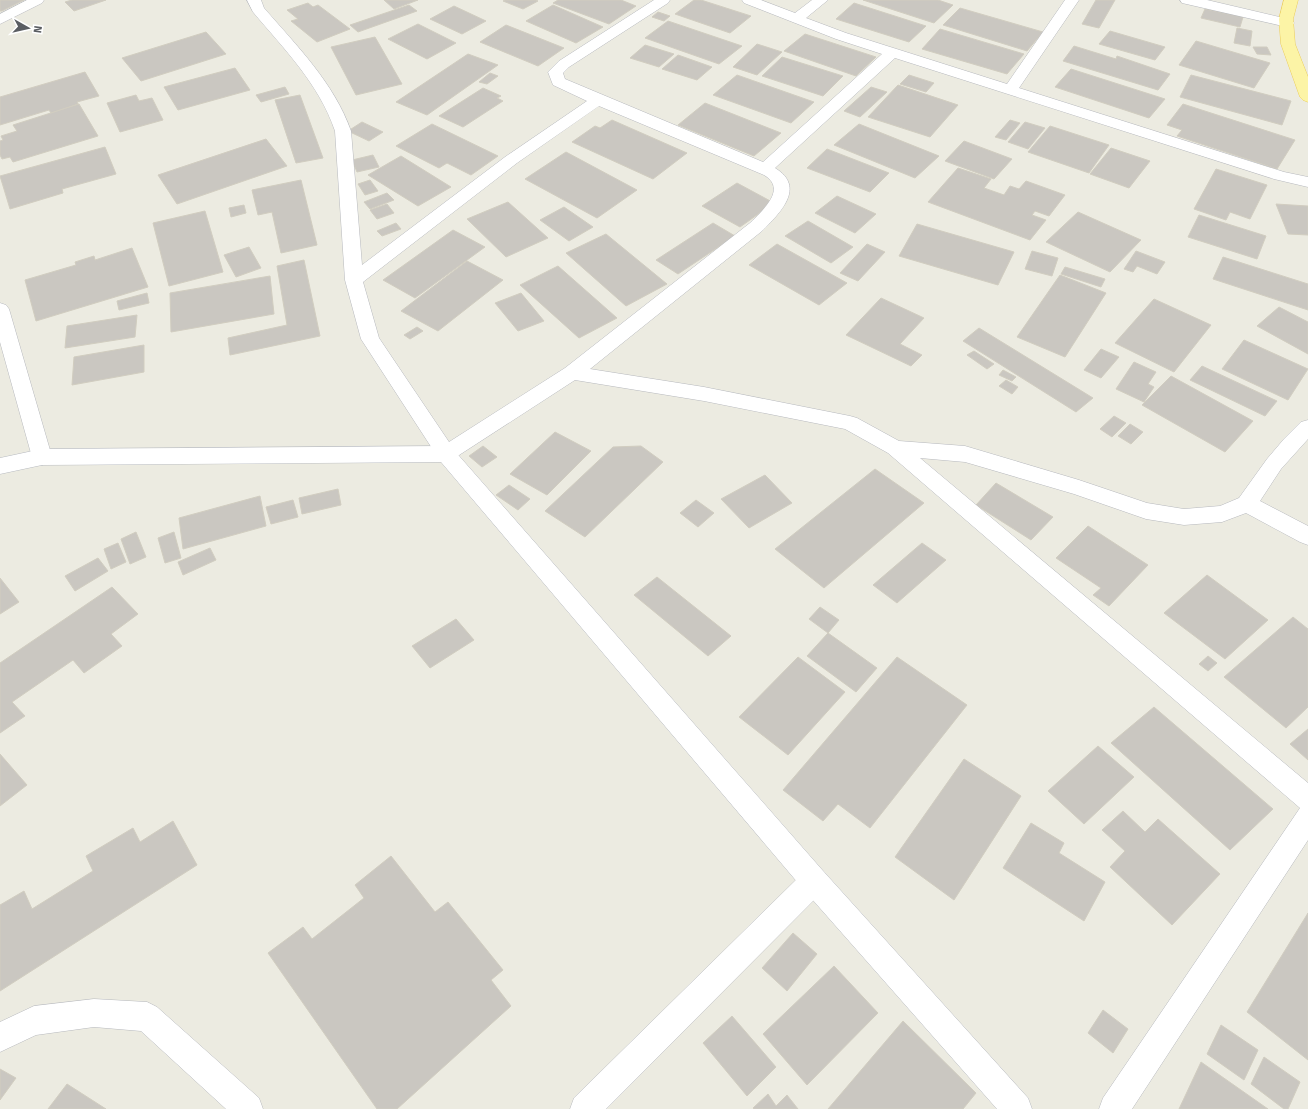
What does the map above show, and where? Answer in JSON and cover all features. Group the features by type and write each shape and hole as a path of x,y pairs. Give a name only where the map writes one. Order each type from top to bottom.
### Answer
{"main road":[{"path":"1291,0 1286,19 1288,44 1305,80 1308,97"}],"street":[{"path":"0,20 37,0"},
{"path":"254,0 258,9 316,78 336,111 343,131 354,280 370,339 446,454 814,881 1017,1109"},
{"path":"0,466 42,458 446,454 572,373 756,227 771,212 781,196 782,183 777,176 765,169 558,82 555,72 564,64 663,0"},
{"path":"749,0 841,36 1280,176 1308,182"},
{"path":"797,18 821,0"},
{"path":"1011,89 1072,0"},
{"path":"1187,0 1287,23"},
{"path":"765,169 893,52"},
{"path":"354,280 511,160 598,100"},
{"path":"0,309 42,458"},
{"path":"572,373 704,394 850,423 873,434 895,448 1308,799"},
{"path":"895,448 965,454 1079,488 1146,511 1184,517 1222,514 1247,504 1274,464 1308,427"},
{"path":"1247,504 1308,536"},
{"path":"1114,1109 1308,817"},
{"path":"585,1109 814,881"},
{"path":"0,1037 34,1021 94,1013 147,1017 248,1109"}],"building":[{"path":"0,0 24,0 0,11"},
{"path":"72,0 106,0 74,11 65,2"},
{"path":"384,0 418,0 394,9"},
{"path":"558,0 621,0 636,6 609,24 553,3"},
{"path":"694,0 701,0 751,16 730,33 675,14"},
{"path":"863,0 938,0 953,5 934,23"},
{"path":"1096,0 1115,0 1099,28 1082,24"},
{"path":"503,1 538,1 523,9"},
{"path":"308,3 313,7 318,5 350,29 317,42 291,21 298,19 287,10"},
{"path":"854,3 926,26 909,42 836,19"},
{"path":"409,5 417,11 358,32 350,25"},
{"path":"553,5 603,27 576,43 526,21"},
{"path":"454,6 486,21 462,34 430,19"},
{"path":"960,8 1043,32 1027,51 943,25"},
{"path":"1205,9 1243,17 1240,27 1201,18"},
{"path":"658,12 670,16 664,21 652,17"},
{"path":"668,21 742,46 719,64 645,38"},
{"path":"418,24 456,43 427,59 388,39"},
{"path":"506,25 564,48 538,66 480,42"},
{"path":"1237,28 1252,31 1250,46 1234,43"},
{"path":"940,29 1024,54 1007,74 922,49"},
{"path":"1110,31 1165,47 1155,60 1099,44"},
{"path":"206,32 226,54 141,81 122,58"},
{"path":"805,34 876,57 856,76 784,51"},
{"path":"375,37 402,84 356,95 331,47"},
{"path":"1196,41 1270,63 1254,88 1179,65"},
{"path":"757,44 782,52 757,75 733,67"},
{"path":"645,45 674,54 659,67 630,58"},
{"path":"1074,46 1116,59 1117,56 1170,74 1158,90 1063,61"},
{"path":"1253,47 1267,47 1271,55 1257,54"},
{"path":"468,54 498,65 427,115 396,102"},
{"path":"678,55 712,67 697,80 662,69"},
{"path":"782,57 843,76 823,96 762,76"},
{"path":"235,68 250,90 178,110 164,87"},
{"path":"1071,69 1165,99 1149,118 1055,87"},
{"path":"85,72 99,96 77,102 78,104 51,113 49,110 0,125 0,97"},
{"path":"490,73 498,76 487,84 479,82"},
{"path":"737,75 814,102 791,123 713,95"},
{"path":"909,75 934,83 926,92 900,84"},
{"path":"1191,75 1291,101 1282,125 1180,97"},
{"path":"898,85 958,105 930,137 868,117"},
{"path":"285,87 289,94 261,102 256,95"},
{"path":"871,87 887,92 860,117 844,111"},
{"path":"483,88 501,96 497,98 503,101 463,127 439,116"},
{"path":"136,95 139,101 152,98 163,120 120,132 107,103"},
{"path":"300,95 323,158 296,163 275,100"},
{"path":"705,103 781,133 754,156 678,125"},
{"path":"79,104 98,136 13,162 10,157 2,159 0,155 0,141 3,140 1,136 17,131 13,125"},
{"path":"1183,104 1295,140 1277,169 1177,136 1182,130 1167,125"},
{"path":"612,120 687,153 653,179 572,142 595,126 600,128"},
{"path":"1010,120 1020,123 1006,140 995,137"},
{"path":"362,122 383,132 369,141 348,131"},
{"path":"1025,122 1045,128 1028,149 1008,142"},
{"path":"432,124 498,156 471,175 447,163 439,168 396,146"},
{"path":"859,124 939,156 915,178 834,145"},
{"path":"1050,126 1109,145 1089,173 1028,152"},
{"path":"266,139 287,166 177,204 158,175"},
{"path":"964,141 1012,159 994,179 945,161"},
{"path":"105,147 116,174 62,189 63,193 10,209 0,176"},
{"path":"1111,148 1150,161 1129,188 1090,174"},
{"path":"827,149 889,173 870,192 807,168"},
{"path":"566,152 637,190 597,218 525,179"},
{"path":"373,155 379,167 357,172 352,160"},
{"path":"401,156 451,187 418,206 368,175"},
{"path":"958,168 991,179 984,188 1004,195 1010,186 1019,189 1026,181 1065,195 1049,216 1035,211 1032,215 1046,220 1030,240 928,202"},
{"path":"1216,169 1267,185 1250,219 1230,212 1226,220 1194,209"},
{"path":"301,180 317,245 281,253 272,212 258,215 252,190"},
{"path":"370,180 378,191 365,195 358,184"},
{"path":"737,183 774,203 740,227 702,206"},
{"path":"387,193 394,200 370,209 364,202"},
{"path":"837,196 876,214 855,233 815,213"},
{"path":"508,202 548,238 506,257 467,219"},
{"path":"387,204 394,213 377,219 370,210"},
{"path":"1276,204 1308,206 1308,235 1288,234"},
{"path":"244,205 246,213 231,217 229,208"},
{"path":"564,207 593,227 569,241 540,220"},
{"path":"205,211 223,272 169,286 153,223"},
{"path":"1078,212 1141,240 1110,272 1046,242"},
{"path":"1199,215 1266,236 1257,259 1188,237"},
{"path":"808,221 853,247 831,263 785,236"},
{"path":"396,223 401,229 382,236 377,231"},
{"path":"713,223 735,236 678,274 656,260"},
{"path":"917,224 1014,252 998,285 899,256"},
{"path":"453,230 485,247 415,298 383,280"},
{"path":"606,234 667,284 626,306 566,253"},
{"path":"777,244 847,283 819,305 749,265"},
{"path":"867,244 885,252 858,281 840,273"},
{"path":"249,247 261,268 236,277 224,255"},
{"path":"132,248 148,287 36,321 25,280 76,265 75,262 94,256 95,260"},
{"path":"1032,251 1058,258 1052,276 1025,269"},
{"path":"1136,251 1165,262 1157,274 1137,266 1133,272 1124,269"},
{"path":"1223,257 1308,284 1308,310 1213,279"},
{"path":"304,260 320,336 230,355 228,338 287,325 277,266"},
{"path":"467,261 503,280 438,331 401,311"},
{"path":"558,266 617,318 579,338 520,285"},
{"path":"1065,267 1105,279 1101,287 1061,274"},
{"path":"1060,275 1106,293 1065,357 1017,337"},
{"path":"270,276 274,314 171,332 170,293"},
{"path":"147,293 149,303 119,310 117,301"},
{"path":"521,293 544,321 518,331 495,303"},
{"path":"881,298 924,318 900,344 922,355 911,366 846,335"},
{"path":"1154,299 1211,325 1174,372 1115,343"},
{"path":"1279,307 1308,322 1308,354 1257,326"},
{"path":"137,315 135,337 65,348 67,326"},
{"path":"417,327 423,331 410,339 404,335"},
{"path":"979,328 1093,398 1076,412 963,341"},
{"path":"1244,340 1308,369 1288,400 1222,369"},
{"path":"144,345 144,372 72,385 74,357"},
{"path":"1101,349 1119,357 1101,378 1084,370"},
{"path":"974,351 994,364 987,369 967,355"},
{"path":"1134,362 1156,372 1148,384 1154,387 1144,402 1116,389"},
{"path":"1202,366 1277,401 1265,416 1190,380"},
{"path":"1003,370 1016,377 1012,381 999,375"},
{"path":"1171,376 1253,421 1225,452 1142,405"},
{"path":"1006,380 1018,387 1012,394 999,386"},
{"path":"1114,416 1126,423 1112,437 1100,429"},
{"path":"1130,424 1143,432 1131,444 1118,436"},
{"path":"555,432 591,451 547,495 510,474"},
{"path":"483,446 497,457 482,467 469,456"},
{"path":"641,446 663,462 585,537 545,511 613,447"},
{"path":"875,469 924,503 824,588 775,549"},
{"path":"765,475 792,503 749,528 721,499"},
{"path":"996,483 1053,517 1031,540 976,505"},
{"path":"509,485 530,499 518,510 496,495"},
{"path":"338,489 341,505 302,514 299,498"},
{"path":"260,496 266,526 183,549 179,518"},
{"path":"293,500 298,517 271,524 266,507"},
{"path":"696,500 714,513 698,527 680,513"},
{"path":"1088,526 1148,565 1109,606 1093,595 1101,588 1056,558"},
{"path":"136,532 146,557 130,564 121,539"},
{"path":"174,532 181,558 165,563 158,538"},
{"path":"118,543 126,562 111,569 104,549"},
{"path":"922,543 946,560 897,603 873,585"},
{"path":"210,548 216,560 183,575 178,562"},
{"path":"98,558 108,571 75,591 65,576"},
{"path":"1207,575 1268,620 1225,659 1164,613"},
{"path":"657,577 731,636 708,656 634,595"},
{"path":"0,578 19,602 0,614"},
{"path":"112,587 138,614 111,634 122,646 84,673 73,660 12,702 25,716 0,733 0,663"},
{"path":"820,607 839,620 828,633 809,619"},
{"path":"1293,617 1308,629 1308,707 1286,728 1224,677"},
{"path":"456,619 474,640 430,668 412,646"},
{"path":"828,633 877,668 856,692 807,656"},
{"path":"1208,656 1217,663 1208,671 1199,664"},
{"path":"798,657 845,692 788,755 739,717"},
{"path":"897,657 967,705 870,828 838,804 823,821 783,790"},
{"path":"1154,707 1273,809 1230,850 1111,743"},
{"path":"1308,729 1308,760 1290,744"},
{"path":"1098,746 1134,777 1084,824 1048,791"},
{"path":"0,754 27,785 0,806"},
{"path":"964,759 1021,796 954,900 895,857"},
{"path":"1123,811 1145,832 1158,819 1220,874 1172,925 1110,867 1125,851 1102,830"},
{"path":"173,821 197,865 0,991 0,905 24,891 32,909 93,871 86,856 133,828 140,842"},
{"path":"1031,823 1064,843 1059,853 1105,882 1084,921 1003,868"},
{"path":"391,856 435,912 448,902 503,970 491,980 511,1006 397,1109 377,1109 268,953 303,927 312,939 364,898 355,885"},
{"path":"1308,913 1308,1060 1247,1012"},
{"path":"793,933 817,954 787,991 762,968"},
{"path":"834,966 878,1013 807,1085 763,1034"},
{"path":"1103,1010 1128,1029 1113,1053 1088,1033"},
{"path":"732,1016 776,1067 747,1096 703,1043"},
{"path":"903,1021 976,1093 963,1109 828,1109"},
{"path":"1221,1025 1258,1050 1244,1080 1207,1054"},
{"path":"1264,1057 1300,1082 1288,1109 1284,1109 1251,1084"},
{"path":"1201,1062 1268,1109 1179,1109"},
{"path":"0,1069 16,1078 0,1100"},
{"path":"67,1084 106,1109 48,1109"},
{"path":"768,1094 776,1106 787,1095 798,1109 753,1108"}]}
